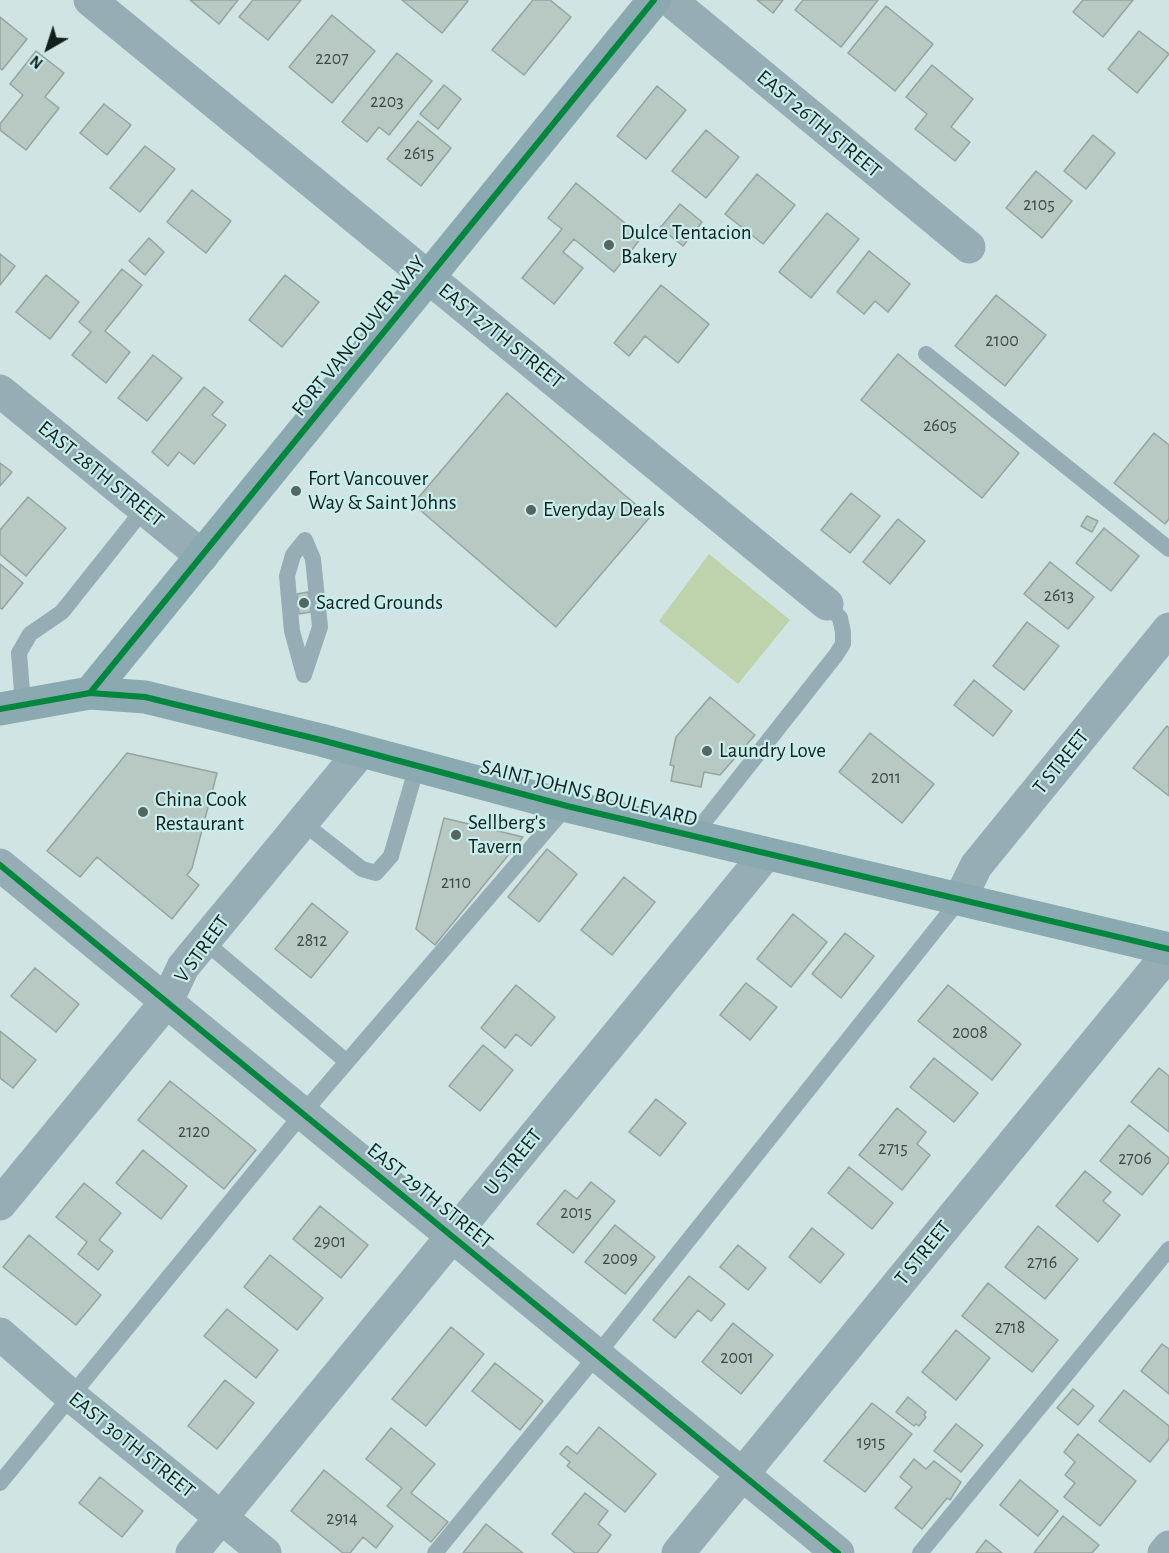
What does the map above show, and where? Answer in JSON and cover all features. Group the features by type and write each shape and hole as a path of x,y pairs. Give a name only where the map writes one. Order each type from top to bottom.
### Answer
{"street":[{"name":"EAST 27TH STREET","path":"90,0 827,604"},
{"name":"FORT VANCOUVER WAY","path":"90,693 654,0"},
{"name":"EAST 26TH STREET","path":"670,0 969,247"},
{"name":"EAST 28TH STREET","path":"0,391 202,556"},
{"name":"T STREET","path":"960,899 976,866 1169,629"},
{"name":"SAINT JOHNS BOULEVARD","path":"11,707 90,693 154,699 567,806 1169,951"},
{"name":"V STREET","path":"0,1204 167,1001 183,967 361,751"},
{"name":"U STREET","path":"192,1553 766,854"},
{"name":"EAST 29TH STREET","path":"0,865 838,1553"},
{"name":"T STREET","path":"678,1553 1169,951"},
{"name":"EAST 30TH STREET","path":"0,1334 71,1396 265,1553"},
{"path":"1164,1553 1169,1547"}],"lane":[{"path":"926,354 1169,549"},
{"path":"11,707 19,653 30,634 62,612 144,509"},
{"path":"305,540 313,559 320,627 304,675 292,631 287,576 292,555 305,540"},
{"path":"693,836 843,644 840,618 827,604"},
{"path":"302,822 362,869 376,873 391,856 417,766"},
{"path":"0,1483 303,1113 567,806"},
{"path":"435,1553 597,1355 960,899"},
{"path":"204,941 347,1062"},
{"path":"920,1553 1169,1249"}],"green space":[{"path":"709,554 790,620 738,684 659,621"}],"building":[{"path":"190,0 238,0 219,24"},
{"path":"253,0 301,0 268,40 239,17"},
{"path":"402,0 467,0 468,1 442,33"},
{"path":"533,0 550,0 571,17 524,75 492,50"},
{"path":"757,0 783,0 773,13"},
{"path":"803,0 878,0 841,47 795,10"},
{"path":"1083,0 1133,0 1103,37 1073,12"},
{"path":"886,6 933,44 895,91 848,53"},
{"path":"332,15 375,51 332,103 289,67"},
{"path":"0,17 27,39 2,70 0,68"},
{"path":"1139,31 1169,54 1137,93 1108,69"},
{"path":"36,51 64,73 45,97 59,108 26,150 0,130 0,124 23,95 10,84"},
{"path":"397,53 432,81 389,135 379,127 367,142 342,122"},
{"path":"932,65 973,99 951,127 970,142 955,161 915,129 927,114 906,97"},
{"path":"444,85 461,99 438,129 420,114"},
{"path":"657,86 686,110 646,159 617,136"},
{"path":"104,104 131,125 107,155 80,133"},
{"path":"418,121 451,148 421,186 387,159"},
{"path":"706,130 739,157 706,198 672,171"},
{"path":"1093,135 1115,153 1086,189 1064,171"},
{"path":"145,146 175,169 140,212 110,188"},
{"path":"1036,171 1072,201 1042,238 1006,208"},
{"path":"757,174 795,205 763,244 725,214"},
{"name":"Dulce Tentacion Bakery","path":"576,183 642,237 614,272 574,239 563,252 583,268 554,304 522,278 562,229 548,218"},
{"path":"192,190 231,221 206,253 167,222"},
{"path":"680,204 702,222 683,246 660,228"},
{"path":"827,213 859,239 811,298 779,272"},
{"path":"149,238 164,252 145,275 129,261"},
{"path":"869,251 910,284 888,312 875,301 864,314 837,292"},
{"path":"0,254 15,266 0,285"},
{"path":"122,269 142,285 105,331 130,352 106,383 72,355 91,332 79,322"},
{"path":"46,275 79,302 50,339 16,312"},
{"path":"285,275 319,302 282,347 249,320"},
{"path":"661,285 709,324 678,363 645,336 629,356 614,343"},
{"path":"996,295 1046,335 1005,386 955,346"},
{"path":"898,354 1019,453 982,498 861,400"},
{"path":"153,355 182,378 147,421 118,398"},
{"path":"204,387 223,402 212,415 226,425 194,464 179,452 168,466 152,452"},
{"name":"Everyday Deals","path":"507,393 650,517 556,627 413,504"},
{"path":"1154,433 1169,445 1169,519 1165,524 1114,483"},
{"path":"0,463 12,472 0,486"},
{"path":"851,493 880,516 850,553 821,530"},
{"path":"28,497 66,528 26,576 0,554 0,530"},
{"path":"1087,516 1098,521 1092,532 1081,526"},
{"path":"898,519 925,541 890,584 863,562"},
{"path":"1104,528 1139,556 1111,591 1076,563"},
{"path":"1050,562 1094,597 1068,629 1024,594"},
{"path":"0,564 23,583 2,609 0,608"},
{"name":"Sacred Grounds","path":"308,592 311,612 299,614 297,594"},
{"path":"1027,622 1059,646 1024,690 993,666"},
{"path":"974,680 1012,711 993,736 954,705"},
{"name":"Laundry Love","path":"710,697 755,735 720,775 704,772 701,787 671,781 674,766 670,765 676,737"},
{"path":"1167,726 1169,728 1169,796 1133,768"},
{"path":"870,733 934,784 902,823 839,772"},
{"name":"China Cook Restaurant","path":"127,753 217,773 192,868 187,875 199,885 172,919 97,857 80,877 47,851"},
{"path":"444,818 523,837 435,945 416,929"},
{"path":"547,849 577,874 539,922 508,897"},
{"path":"624,877 655,902 612,955 581,930"},
{"path":"312,903 348,932 311,978 275,949"},
{"path":"793,914 827,942 791,987 757,959"},
{"path":"845,933 874,956 841,998 812,974"},
{"path":"35,968 79,1004 56,1032 11,996"},
{"path":"746,983 777,1007 750,1040 720,1015"},
{"path":"516,985 555,1017 531,1046 516,1034 505,1048 481,1028"},
{"path":"948,985 1021,1044 992,1080 918,1021"},
{"path":"0,1031 36,1060 13,1088 0,1078"},
{"path":"483,1045 513,1070 480,1111 449,1086"},
{"path":"934,1058 978,1093 954,1122 910,1087"},
{"path":"1159,1068 1169,1076 1169,1132 1131,1102"},
{"path":"170,1081 256,1150 224,1189 138,1120"},
{"path":"656,1099 686,1123 660,1156 629,1132"},
{"path":"897,1108 926,1132 917,1144 930,1155 902,1190 859,1155"},
{"path":"1129,1125 1169,1158 1169,1162 1142,1195 1100,1161"},
{"path":"143,1150 187,1186 161,1219 116,1183"},
{"path":"849,1167 893,1203 872,1229 828,1193"},
{"path":"1085,1171 1111,1192 1103,1201 1120,1215 1098,1242 1056,1206"},
{"path":"591,1182 615,1201 573,1253 537,1224 565,1190 577,1199"},
{"path":"84,1183 121,1213 99,1240 113,1251 98,1270 78,1254 87,1242 56,1217"},
{"path":"320,1206 368,1245 341,1278 293,1239"},
{"path":"615,1225 655,1257 625,1294 585,1262"},
{"path":"1038,1226 1078,1259 1045,1299 1005,1267"},
{"path":"812,1228 844,1254 820,1283 789,1257"},
{"path":"29,1235 101,1295 76,1325 3,1267"},
{"path":"738,1245 766,1268 748,1290 720,1267"},
{"path":"270,1255 323,1298 297,1330 244,1287"},
{"path":"689,1276 725,1304 711,1321 698,1310 675,1338 653,1320"},
{"path":"988,1283 1058,1340 1032,1372 962,1316"},
{"path":"227,1309 278,1350 256,1378 204,1336"},
{"path":"733,1323 773,1355 741,1394 702,1362"},
{"path":"451,1327 484,1354 426,1426 392,1399"},
{"path":"956,1330 990,1358 956,1400 922,1372"},
{"path":"1162,1344 1169,1349 1169,1394 1141,1371"},
{"path":"495,1363 543,1401 520,1430 472,1391"},
{"path":"225,1380 254,1403 217,1449 188,1426"},
{"path":"1073,1389 1094,1406 1078,1425 1057,1408"},
{"path":"1124,1390 1169,1426 1169,1439 1150,1462 1099,1421"},
{"path":"908,1397 926,1412 924,1415 926,1417 919,1426 916,1424 914,1426 896,1412"},
{"path":"872,1403 912,1434 865,1492 824,1461"},
{"path":"956,1424 983,1445 961,1472 934,1451"},
{"path":"599,1427 656,1474 625,1512 567,1466 570,1462 560,1454 567,1446 577,1454"},
{"path":"391,1428 435,1464 411,1493 448,1522 431,1542 387,1506 402,1488 366,1459"},
{"path":"1078,1434 1136,1481 1100,1526 1064,1497 1075,1483 1065,1475 1075,1462 1064,1452"},
{"path":"914,1459 926,1469 934,1461 961,1482 950,1500 947,1498 922,1529 895,1508 912,1487 900,1477"},
{"path":"324,1470 393,1526 376,1548 363,1537 350,1553 343,1553 291,1511"},
{"path":"100,1477 143,1511 122,1537 79,1503"},
{"path":"1020,1480 1058,1511 1038,1536 1000,1505"},
{"path":"585,1493 608,1511 598,1524 611,1535 597,1553 575,1553 552,1534"},
{"path":"1063,1516 1099,1545 1092,1553 1034,1553"},
{"path":"486,1524 523,1553 463,1553"},
{"path":"986,1540 1002,1553 976,1553"}],"cycle path":[{"path":"90,693 654,0"},
{"path":"0,709 90,693 145,697 321,740 567,806 1169,949"},
{"path":"0,865 838,1553"}],"place":[{"name":"Dulce Tentacion Bakery","path":"609,245"},
{"name":"Fort Vancouver Way & Saint Johns","path":"296,491"},
{"name":"Everyday Deals","path":"531,510"},
{"name":"Sacred Grounds","path":"304,603"},
{"name":"Laundry Love","path":"707,751"},
{"name":"China Cook Restaurant","path":"143,812"},
{"name":"Sellberg's Tavern","path":"456,835"}]}
